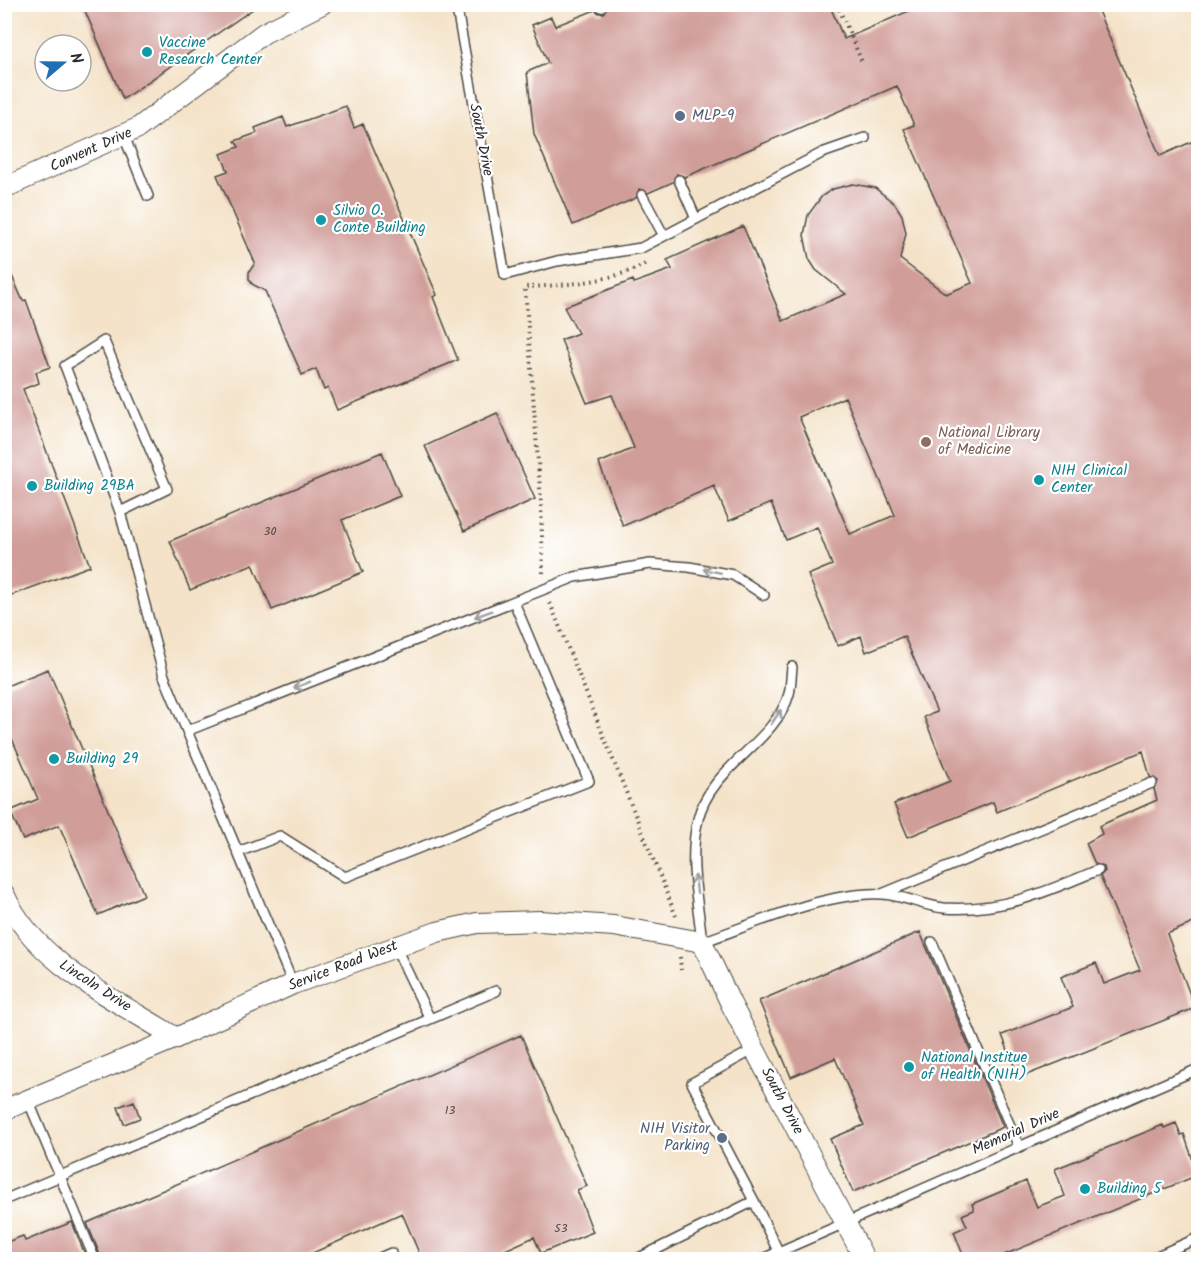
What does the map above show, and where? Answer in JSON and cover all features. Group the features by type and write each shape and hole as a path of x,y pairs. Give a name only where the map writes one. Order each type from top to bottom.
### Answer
{"street":[{"name":"Convent Drive","path":"4,188 138,128 264,33 322,4"},
{"name":"Lincoln Drive","path":"4,894 14,916 57,962 176,1038"},
{"name":"Service Road West","path":"4,1110 176,1038 293,984 395,946 477,923 540,921 614,926 702,942"},
{"name":"South Drive","path":"702,942 865,1260"}],"lane":[{"name":"South Drive","path":"456,4 505,275 557,261 641,248 664,236"},
{"path":"124,136 148,196"},
{"path":"642,195 664,236 822,153 865,138"},
{"path":"679,180 696,219"},
{"path":"120,512 167,489 104,341 65,366 120,512 164,676 189,730 293,984"},
{"path":"189,730 574,577 650,564 689,567 733,575 764,595"},
{"path":"238,852 280,836 345,877 589,781 514,602"},
{"path":"792,667 789,695 775,720 712,788 698,817 693,855 702,942 832,898 882,894 944,908 997,906 1032,898 1098,870"},
{"path":"882,894 1152,783"},
{"path":"932,942 1019,1147"},
{"path":"395,946 430,1019"},
{"path":"4,1200 61,1178 496,991"},
{"path":"755,1049 692,1083 778,1251"},
{"name":"Memorial Drive","path":"760,1260 1198,1069"},
{"path":"28,1100 95,1260"},
{"path":"635,1260 754,1201"},
{"path":"1148,1260 1198,1238"},
{"path":"375,1260 391,1252"}],"path":[{"path":"837,4 862,62"},
{"path":"651,261 631,272 551,287 525,287 541,502 544,588 676,916 680,939 681,970"}],"building":[{"name":"Vaccine Research Center","path":"82,4 260,4 123,99"},
{"name":"NIH Clinical Center","path":"607,4 829,4 844,39 925,4 1095,4 1160,156 1198,139 1198,921 1167,934 1195,1008 1019,1078 1002,1035 1073,1007 1061,977 1096,963 1104,984 1140,970 1100,876 1105,871 1104,867 1095,864 1086,843 1102,834 1099,826 1157,800 1154,789 1158,781 1150,777 1143,751 997,812 993,802 908,837 894,804 950,781 924,717 937,712 904,636 866,652 861,636 838,646 808,575 832,565 817,527 786,540 771,503 729,521 714,486 623,526 599,463 634,448 612,395 587,403 561,340 578,333 564,307 633,280 634,283 672,269 667,260 743,226 783,321 846,294 816,270 809,259 804,235 808,215 822,196 833,189 853,184 875,188 895,204 902,215 906,233 900,259 946,294 972,283 904,129 914,125 897,86 685,177 677,174 673,182 648,193 639,189 636,198 573,225 534,134 527,72 548,63 532,25 551,17 555,26 595,10 604,13","holes":["845,397 895,515 850,534 799,417"]},
{"name":"Silvio O. Conte Building","path":"346,106 354,128 363,124 437,295 433,297 458,360 337,410 328,388 324,390 316,369 302,375 265,291 252,284 249,279 249,272 255,263 217,175 228,171 221,154 239,147 235,141 257,133 255,128 283,117 287,127"},
{"name":"Building 29BA","path":"4,258 23,301 26,300 50,367 36,372 39,383 23,389 90,566 4,598"},
{"path":"497,413 535,499 464,531 425,446"},
{"path":"382,452 400,496 342,520 363,572 272,610 253,564 190,590 170,541"},
{"name":"Building 29","path":"48,669 144,895 98,915 59,825 23,840 10,811 38,799 4,720 4,687"},
{"name":"National Institue of Health (NIH)","path":"920,932 1003,1127 853,1192 830,1139 864,1125 835,1058 791,1077 759,1001"},
{"path":"521,1035 587,1186 577,1190 593,1232 541,1253 534,1237 483,1260 422,1260 402,1213 297,1260 102,1260 87,1223"},
{"path":"134,1101 140,1118 124,1124 118,1107"},
{"name":"Building 5","path":"1176,1123 1181,1135 1184,1134 1198,1175 992,1260 981,1260 979,1254 965,1260 954,1232 967,1226 962,1215 974,1210 972,1204 1026,1181 1037,1207 1065,1196 1055,1169 1163,1125 1164,1128"},
{"path":"72,1222 87,1260 4,1260 4,1243 23,1236 25,1241"}],"place":[{"name":"Vaccine Research Center","path":"147,52"},
{"name":"MLP-9","path":"680,116"},
{"name":"Silvio O. Conte Building","path":"321,220"},
{"name":"National Library of Medicine","path":"926,442"},
{"name":"NIH Clinical Center","path":"1039,480"},
{"name":"Building 29BA","path":"32,486"},
{"name":"Building 29","path":"54,759"},
{"name":"National Institue of Health (NIH)","path":"909,1067"},
{"name":"NIH Visitor Parking","path":"722,1138"},
{"name":"Building 5","path":"1085,1189"}]}
